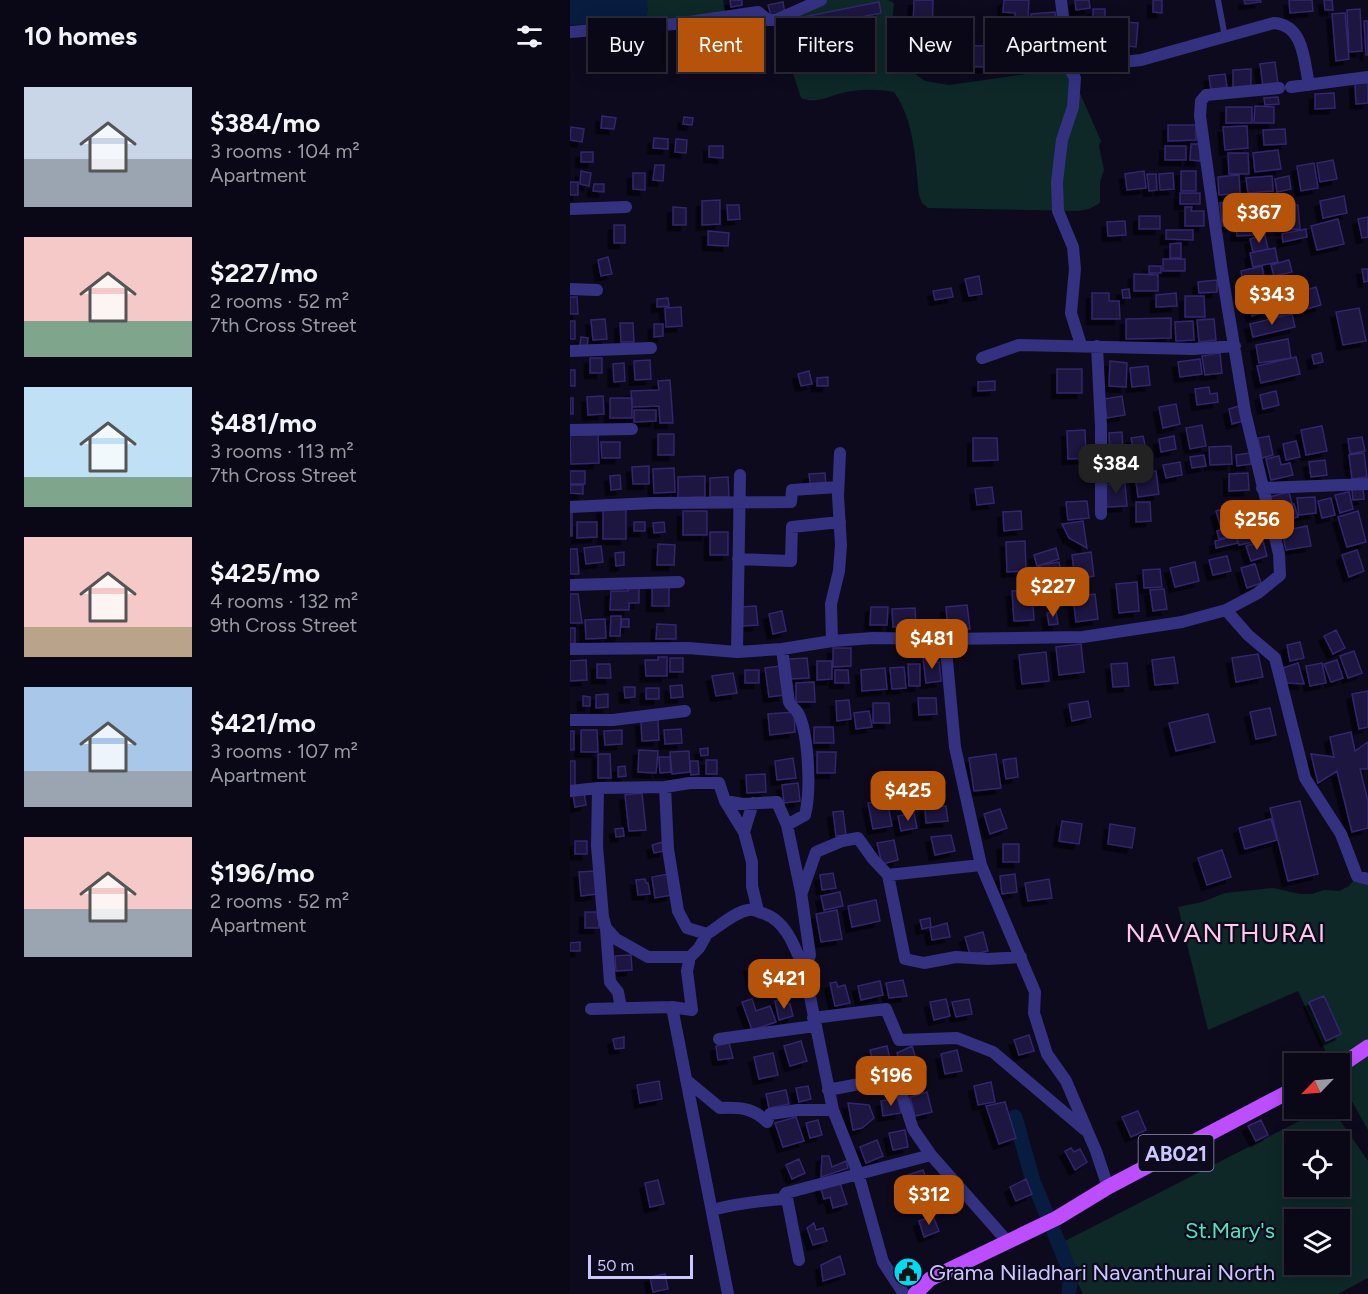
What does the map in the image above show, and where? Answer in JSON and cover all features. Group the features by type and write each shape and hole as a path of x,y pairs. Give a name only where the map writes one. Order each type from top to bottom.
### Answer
{"main road":[{"path":"1350,1059 1368,1047"},
{"name":"AB021","path":"915,1294 930,1279 1057,1218 1108,1187 1284,1094"}],"street":[{"path":"570,32 675,24 758,12 768,20 776,20 821,0"},
{"path":"1061,0 1063,18"},
{"path":"1128,61 1141,60 1264,25 1286,24 1298,35 1310,85"},
{"path":"1071,72 1075,78 1073,107 1062,140 1057,182 1058,211 1073,247 1076,269 1071,313 1082,345"},
{"path":"570,649 688,648 737,652 782,649 832,641 898,637 945,639 1083,637 1182,622 1226,610 1258,593 1280,575 1279,554 1245,412 1222,273 1200,116 1201,101 1206,95 1368,77"},
{"path":"570,209 626,207"},
{"path":"570,289 597,290"},
{"path":"982,358 1019,345 1193,349 1235,346"},
{"path":"1097,346 1101,428 1101,514"},
{"path":"570,351 651,348"},
{"path":"570,430 632,429"},
{"path":"832,641 831,604 839,572 841,545 838,487 840,453"},
{"path":"737,652 740,475"},
{"path":"570,507 652,502 791,502 792,490 838,487"},
{"path":"1262,488 1367,487"},
{"path":"738,559 791,561 792,527 840,522"},
{"path":"570,585 679,582"},
{"path":"1226,610 1242,629 1275,658 1305,778 1341,834 1357,876 1368,879"},
{"path":"945,639 955,747 981,865 1035,992 1034,1013 1047,1054 1066,1081 1096,1151 1108,1187"},
{"path":"782,649 789,702 790,706 797,711 802,727 810,781 805,815 788,825"},
{"path":"570,720 613,720 685,711"},
{"path":"570,791 719,783 725,801 744,832 752,862 752,886 758,912"},
{"path":"665,787 668,849 678,911 687,928 707,934"},
{"path":"598,789 597,846 603,916 610,982 618,992 621,1008"},
{"path":"725,801 777,802 788,825 810,956 805,972"},
{"path":"744,832 753,803"},
{"path":"801,892 816,852 842,841 858,838 888,875 905,959 924,963 956,957 988,959 1022,957"},
{"path":"888,875 981,865"},
{"path":"591,1009 672,1007 692,1010 687,971 690,957 699,948 707,934 735,915 750,909 766,914 782,926 792,940 805,972 833,1110 858,1173 883,1262 904,1294"},
{"path":"606,928 616,939 648,957 690,957"},
{"path":"672,1007 728,1294"},
{"path":"719,1039 886,1009 899,1040 957,1038 993,1052 1086,1130"},
{"path":"828,1090 896,1077 912,1129 931,1155 1007,1241"},
{"path":"686,1080 720,1108 737,1107 758,1113 767,1122 770,1114 798,1110 833,1110"},
{"path":"712,1210 740,1202 782,1199 786,1193 931,1155"},
{"path":"786,1193 799,1260"}],"lane":[{"path":"1218,0 1225,37"}],"green space":[{"path":"647,0 723,0 727,17 678,18 678,23 666,25 666,18 647,18"},
{"path":"821,0 888,0 894,3 892,18 887,18 887,72 913,72 925,81 949,85 1041,72 1071,72 1101,141 1099,146 1104,170 1100,182 1100,203 1089,209 1078,211 928,208 922,203 919,195 910,129 894,92 861,90 817,100 806,100 801,98 793,72 875,72 875,18 780,18"},
{"path":"1357,876 1368,879 1368,1130 1350,1098 1350,1053 1326,1053 1298,991 1208,1030 1178,907 1202,902 1225,893 1273,888 1300,894 1312,894 1324,890 1339,891 1349,886"},
{"name":"St.Mary's","path":"1303,1119 1339,1119 1347,1131 1284,1131 1284,1197 1350,1197 1350,1135 1368,1161 1368,1278 1338,1294 1083,1294 1059,1244"}],"water":[{"path":"570,0 647,0 646,18 588,18 588,25 570,25"}],"building":[{"path":"730,0 742,0 742,5 731,7"},
{"path":"914,0 933,0 933,18 913,18"},
{"path":"1004,0 1029,0 1028,17 1015,17 1015,13 1003,12"},
{"path":"1075,0 1089,0 1090,8 1076,10"},
{"path":"1153,0 1162,0 1162,13 1153,12"},
{"path":"1244,0 1260,0 1261,2 1245,4"},
{"path":"1289,0 1312,0 1313,11 1290,13"},
{"path":"1324,0 1332,0 1333,10 1325,10"},
{"path":"783,2 785,14 771,16 768,5"},
{"path":"879,2 881,13 856,18 798,18"},
{"path":"1093,9 1105,9 1105,18 1093,18"},
{"path":"1360,9 1362,51 1349,52 1347,10"},
{"path":"1055,12 1056,18 1031,18 1031,14"},
{"path":"1345,13 1349,59 1336,61 1332,14"},
{"path":"1364,21 1368,21 1368,55 1366,55"},
{"path":"1128,22 1138,23 1136,47 1128,46"},
{"path":"973,46 985,46 985,67 973,67"},
{"path":"1275,62 1278,84 1263,86 1260,64"},
{"path":"1251,69 1251,87 1233,87 1233,70"},
{"path":"1225,74 1227,87 1211,90 1209,76"},
{"path":"1355,83 1368,83 1368,103 1356,104"},
{"path":"1334,93 1335,108 1315,109 1315,94"},
{"path":"1278,97 1279,104 1265,105 1264,98"},
{"path":"1255,106 1274,107 1274,123 1254,123"},
{"path":"1226,107 1252,107 1252,123 1226,123"},
{"path":"602,116 616,118 614,129 601,128"},
{"path":"684,117 693,118 692,125 683,124"},
{"path":"1168,125 1196,125 1196,140 1168,141"},
{"path":"1247,126 1248,148 1225,150 1223,127"},
{"path":"571,127 584,129 582,142 570,140"},
{"path":"1285,129 1286,144 1264,145 1263,130"},
{"path":"654,138 668,139 668,149 653,148"},
{"path":"676,139 687,140 686,153 675,152"},
{"path":"1191,144 1201,144 1200,161 1190,160"},
{"path":"709,146 723,146 723,158 709,157"},
{"path":"1165,146 1186,146 1186,160 1165,160"},
{"path":"1278,150 1281,169 1255,172 1253,153"},
{"path":"581,152 593,152 593,162 581,162"},
{"path":"1228,153 1248,153 1249,174 1229,174"},
{"path":"1333,160 1337,179 1320,182 1317,163"},
{"path":"1314,163 1318,188 1301,191 1297,166"},
{"path":"655,165 664,165 663,181 653,180"},
{"path":"581,171 591,173 589,186 580,184"},
{"path":"1144,171 1146,188 1127,190 1125,174"},
{"path":"1181,171 1196,171 1196,191 1181,191"},
{"path":"633,173 645,173 645,190 633,189"},
{"path":"1173,173 1174,189 1160,190 1159,174"},
{"path":"1147,174 1156,174 1157,190 1149,191"},
{"path":"1239,175 1240,193 1219,195 1218,177"},
{"path":"1272,176 1273,191 1248,193 1246,178"},
{"path":"1289,176 1291,189 1277,192 1275,179"},
{"path":"570,182 578,182 578,195 570,195"},
{"path":"594,184 604,184 604,192 593,191"},
{"path":"1180,193 1200,193 1200,204 1180,204"},
{"path":"1253,196 1254,207 1235,209 1234,198"},
{"path":"1344,196 1347,213 1323,218 1320,201"},
{"path":"720,200 720,224 702,225 702,201"},
{"path":"1233,202 1235,225 1222,226 1220,203"},
{"path":"727,205 739,205 740,219 728,220"},
{"path":"1298,205 1300,229 1281,230 1280,216 1268,218 1267,209"},
{"path":"673,207 686,208 686,225 673,225"},
{"path":"1185,207 1192,207 1191,211 1204,211 1204,226 1185,226"},
{"path":"1254,211 1256,235 1237,236 1235,213"},
{"path":"1139,216 1160,216 1160,229 1139,229"},
{"path":"1368,217 1368,237 1362,238 1358,219"},
{"path":"1338,219 1344,244 1317,250 1311,226"},
{"path":"1125,221 1126,235 1108,236 1107,222"},
{"path":"614,225 625,225 625,243 614,243"},
{"path":"1306,229 1307,237 1283,242 1282,234"},
{"path":"1166,230 1193,230 1193,240 1166,239"},
{"path":"708,231 729,233 728,246 708,245"},
{"path":"1265,235 1268,249 1253,252 1250,239"},
{"path":"1181,243 1181,258 1170,258 1170,244"},
{"path":"1275,248 1278,262 1253,267 1250,253"},
{"path":"608,257 612,274 601,276 598,260"},
{"path":"1163,259 1185,259 1185,271 1163,271"},
{"path":"1289,260 1292,272 1274,276 1271,265"},
{"path":"1149,266 1161,266 1161,273 1149,273"},
{"path":"1262,266 1264,278 1243,283 1241,271"},
{"path":"1362,269 1368,269 1368,281 1364,282"},
{"path":"1134,274 1158,275 1158,291 1134,291"},
{"path":"979,276 982,294 969,296 965,279"},
{"path":"1217,280 1217,292 1199,293 1198,282"},
{"path":"1316,287 1321,305 1299,311 1294,294"},
{"path":"951,288 953,297 935,300 933,291"},
{"path":"1129,289 1130,298 1123,298 1122,290"},
{"path":"1289,290 1296,310 1274,317 1268,296"},
{"path":"1092,293 1109,293 1109,301 1119,301 1120,319 1092,319"},
{"path":"1176,293 1177,306 1156,307 1156,295"},
{"path":"1185,296 1204,296 1205,317 1185,317"},
{"path":"570,297 577,297 578,314 570,314"},
{"path":"668,298 669,306 657,307 657,299"},
{"path":"1261,300 1264,312 1252,316 1249,303"},
{"path":"681,307 682,326 666,327 665,308"},
{"path":"1359,308 1366,341 1343,345 1336,312"},
{"path":"1292,314 1295,327 1253,337 1250,324"},
{"path":"1171,318 1171,338 1126,339 1126,319"},
{"path":"605,319 607,339 593,340 591,320"},
{"path":"1214,319 1216,340 1199,342 1197,320"},
{"path":"570,321 575,321 575,339 570,339"},
{"path":"1193,321 1194,340 1176,341 1175,322"},
{"path":"620,323 633,323 634,342 621,342"},
{"path":"654,324 663,324 663,336 654,337"},
{"path":"581,337 588,338 587,347 580,346"},
{"path":"1288,339 1291,358 1259,363 1256,345"},
{"path":"1220,353 1222,373 1205,375 1202,356"},
{"path":"1321,353 1323,362 1314,364 1312,355"},
{"path":"1296,357 1300,374 1261,383 1257,366"},
{"path":"590,358 602,358 602,373 590,373"},
{"path":"1200,359 1202,374 1180,377 1178,362"},
{"path":"650,360 651,379 635,380 634,361"},
{"path":"1110,361 1127,363 1126,387 1109,386"},
{"path":"624,363 625,381 614,382 613,364"},
{"path":"1148,366 1150,385 1132,387 1130,368"},
{"path":"1057,369 1082,369 1082,393 1057,393"},
{"path":"570,370 575,370 575,386 570,386"},
{"path":"809,371 812,384 801,386 798,374"},
{"path":"828,377 828,386 817,386 817,378"},
{"path":"670,380 673,423 660,423 659,406 632,407 631,391 659,390 658,381"},
{"path":"995,381 995,390 978,391 978,382"},
{"path":"1209,387 1210,394 1217,393 1218,402 1197,405 1195,389"},
{"path":"1276,391 1279,405 1263,409 1260,395"},
{"path":"603,396 604,414 588,415 587,397"},
{"path":"1122,396 1125,415 1107,418 1104,399"},
{"path":"570,398 573,398 573,414 570,414"},
{"path":"610,398 632,398 632,418 610,418"},
{"path":"1176,404 1180,424 1163,428 1159,407"},
{"path":"1239,406 1243,421 1232,424 1229,409"},
{"path":"634,410 656,410 656,421 634,422"},
{"path":"1202,425 1206,446 1190,449 1186,428"},
{"path":"1322,426 1327,451 1306,455 1301,430"},
{"path":"1085,430 1086,458 1068,459 1067,431"},
{"path":"1122,432 1123,449 1110,450 1109,433"},
{"path":"598,434 599,463 571,464 570,435"},
{"path":"658,434 674,434 674,455 658,455"},
{"path":"1143,436 1146,449 1134,452 1131,438"},
{"path":"1174,436 1176,449 1161,452 1159,439"},
{"path":"1269,436 1273,455 1262,458 1258,438"},
{"path":"1362,437 1365,451 1350,454 1348,439"},
{"path":"973,438 997,438 998,460 973,461"},
{"path":"1296,441 1300,457 1286,460 1283,444"},
{"path":"601,442 620,442 620,458 602,458"},
{"path":"1231,446 1232,464 1210,465 1209,447"},
{"path":"1250,453 1251,464 1237,466 1236,455"},
{"path":"1364,453 1367,477 1352,479 1349,455"},
{"path":"1204,455 1206,466 1192,468 1190,457"},
{"path":"1279,456 1281,465 1290,463 1293,475 1271,480 1266,459"},
{"path":"1325,460 1327,475 1311,477 1309,462"},
{"path":"1180,462 1182,475 1166,478 1163,465"},
{"path":"1127,463 1129,482 1112,483 1110,464"},
{"path":"649,466 649,484 633,484 632,467"},
{"path":"674,468 675,492 654,493 653,469"},
{"path":"570,471 585,471 585,484 570,484"},
{"path":"1156,471 1159,494 1138,497 1135,474"},
{"path":"825,473 826,487 811,489 809,474"},
{"path":"1248,473 1249,490 1229,491 1229,474"},
{"path":"620,475 621,489 611,490 610,476"},
{"path":"705,476 705,497 678,498 678,477"},
{"path":"728,477 729,497 710,497 710,478"},
{"path":"1125,483 1127,506 1107,507 1106,494 1101,485"},
{"path":"570,485 583,485 583,494 570,493"},
{"path":"992,487 994,503 977,505 975,489"},
{"path":"1363,488 1364,499 1353,500 1352,489"},
{"path":"1289,492 1292,504 1272,509 1269,497"},
{"path":"1349,492 1353,509 1340,513 1335,495"},
{"path":"1315,497 1316,513 1299,515 1297,498"},
{"path":"1331,498 1335,515 1322,518 1318,501"},
{"path":"1087,501 1089,518 1068,520 1066,502"},
{"path":"1136,502 1150,502 1151,521 1136,522"},
{"path":"1245,502 1250,519 1221,528 1216,511"},
{"path":"1294,504 1298,517 1274,523 1271,510"},
{"path":"603,508 626,508 626,539 603,539"},
{"path":"570,511 572,511 572,536 570,536"},
{"path":"683,511 707,511 707,535 683,535"},
{"path":"1021,511 1022,529 1004,531 1003,512"},
{"path":"1358,511 1366,542 1347,547 1338,517"},
{"path":"1083,521 1087,548 1069,538 1062,524"},
{"path":"1251,521 1253,530 1239,533 1237,525"},
{"path":"577,522 597,522 597,537 577,538"},
{"path":"634,522 645,522 645,531 634,531"},
{"path":"664,522 665,532 654,533 653,523"},
{"path":"1236,525 1239,534 1219,539 1217,531"},
{"path":"1307,526 1311,546 1286,550 1282,531"},
{"path":"1254,531 1257,541 1239,545 1236,536"},
{"path":"710,532 728,532 728,555 710,555"},
{"path":"1236,536 1238,543 1216,548 1215,541"},
{"path":"1025,541 1026,571 1007,572 1006,542"},
{"path":"1263,541 1267,556 1251,561 1246,546"},
{"path":"658,544 675,545 674,565 657,565"},
{"path":"601,546 603,562 586,564 584,548"},
{"path":"1056,548 1059,559 1037,566 1034,555"},
{"path":"570,549 577,549 579,574 570,574"},
{"path":"1357,550 1364,571 1349,577 1342,555"},
{"path":"624,552 624,565 616,566 615,553"},
{"path":"1091,552 1094,576 1075,579 1072,555"},
{"path":"1227,556 1231,571 1213,575 1209,560"},
{"path":"1059,562 1064,590 1045,593 1040,565"},
{"path":"1195,562 1199,581 1175,587 1170,568"},
{"path":"1255,564 1261,583 1247,588 1241,568"},
{"path":"1160,569 1162,587 1144,588 1143,570"},
{"path":"1137,582 1139,611 1119,613 1116,584"},
{"path":"652,585 669,585 669,606 652,606"},
{"path":"628,587 639,587 639,603 629,603 629,610 610,610 611,591 628,591"},
{"path":"1164,589 1167,609 1153,611 1150,590"},
{"path":"1032,590 1034,620 1014,621 1012,591"},
{"path":"570,594 578,594 582,623 570,623"},
{"path":"1095,594 1098,619 1076,622 1073,597"},
{"path":"967,605 970,629 948,631 946,607"},
{"path":"756,606 758,625 741,626 740,607"},
{"path":"871,607 888,607 887,625 870,625"},
{"path":"915,608 916,626 893,627 892,609"},
{"path":"782,611 786,631 773,634 769,614"},
{"path":"1056,611 1058,624 1049,625 1047,613"},
{"path":"611,616 621,616 620,636 610,636"},
{"path":"605,619 606,638 586,639 585,620"},
{"path":"622,619 629,619 629,627 621,627"},
{"path":"657,624 676,625 676,639 656,639"},
{"path":"570,628 575,628 575,643 570,644"},
{"path":"1336,630 1345,648 1333,654 1324,636"},
{"path":"1300,642 1304,658 1290,661 1287,645"},
{"path":"1081,644 1084,672 1059,675 1056,647"},
{"path":"833,648 851,648 851,666 833,667"},
{"path":"1354,651 1362,673 1348,678 1340,656"},
{"path":"1046,652 1049,681 1022,684 1019,655"},
{"path":"1258,654 1263,677 1236,682 1232,658"},
{"path":"932,656 933,663 939,662 941,681 926,683 923,657"},
{"path":"658,657 667,657 667,676 646,676 645,660 658,660"},
{"path":"1174,657 1178,683 1155,685 1152,660"},
{"path":"670,658 683,658 683,672 670,672"},
{"path":"807,658 809,678 789,679 788,659"},
{"path":"586,660 587,680 570,681 570,661"},
{"path":"1337,660 1343,678 1331,682 1324,664"},
{"path":"817,661 832,661 832,679 817,680"},
{"path":"1127,663 1129,686 1113,687 1111,664"},
{"path":"1298,663 1304,684 1287,683 1283,668"},
{"path":"1322,663 1326,683 1310,686 1306,666"},
{"path":"597,664 610,664 611,678 597,678"},
{"path":"908,664 920,664 920,686 909,686"},
{"path":"780,666 784,695 769,697 765,668"},
{"path":"904,667 906,688 892,689 890,668"},
{"path":"885,668 887,689 862,691 861,670"},
{"path":"745,670 759,670 759,683 745,683"},
{"path":"835,670 848,670 849,683 835,683"},
{"path":"733,673 737,693 716,696 712,676"},
{"path":"814,682 815,702 796,702 796,683"},
{"path":"682,685 683,697 671,698 670,686"},
{"path":"624,687 635,687 635,697 625,698"},
{"path":"646,688 659,688 659,699 646,699"},
{"path":"1368,691 1368,727 1359,729 1352,694"},
{"path":"608,694 608,707 596,708 596,695"},
{"path":"583,696 590,697 590,706 583,706"},
{"path":"918,698 936,698 937,714 919,715"},
{"path":"849,700 851,719 837,721 836,701"},
{"path":"1088,701 1091,717 1072,721 1069,704"},
{"path":"873,703 889,703 890,723 873,723"},
{"path":"1270,708 1276,735 1256,739 1250,712"},
{"path":"869,711 872,727 856,729 854,713"},
{"path":"794,712 795,732 770,735 768,714"},
{"path":"1208,714 1215,742 1176,751 1169,723"},
{"path":"658,720 659,740 642,741 641,721"},
{"path":"814,727 833,727 834,743 814,743"},
{"path":"681,729 682,743 665,744 664,730"},
{"path":"581,730 597,730 598,752 581,752"},
{"path":"622,730 622,744 605,745 604,731"},
{"path":"570,731 574,731 574,750 570,750"},
{"path":"1351,732 1355,751 1368,742 1368,769 1360,769 1368,801 1368,828 1352,832 1337,771 1318,783 1311,754 1334,757 1330,737"},
{"path":"708,748 708,755 701,756 700,749"},
{"path":"639,750 658,751 656,773 638,772"},
{"path":"689,751 690,772 672,774 670,752"},
{"path":"817,752 836,752 835,773 817,773"},
{"path":"598,754 610,754 611,778 598,778"},
{"path":"996,754 1001,788 974,791 969,758"},
{"path":"659,757 670,757 671,772 660,773"},
{"path":"793,758 796,778 777,780 775,761"},
{"path":"1016,758 1018,777 1006,779 1003,760"},
{"path":"706,760 717,760 717,774 706,774"},
{"path":"570,761 575,761 575,788 570,788"},
{"path":"690,761 698,761 699,774 691,775"},
{"path":"625,766 626,776 618,777 618,767"},
{"path":"765,774 766,792 747,793 746,775"},
{"path":"798,783 800,801 784,803 782,785"},
{"path":"584,792 586,805 575,807 573,794"},
{"path":"642,793 646,830 629,831 625,795"},
{"path":"887,800 892,826 873,829 868,803"},
{"path":"1300,801 1318,874 1288,881 1270,808"},
{"path":"946,806 948,821 926,823 925,808"},
{"path":"1000,809 1007,828 990,834 984,814"},
{"path":"843,811 846,835 836,836 833,812"},
{"path":"914,813 917,828 901,831 898,816"},
{"path":"1271,819 1277,840 1245,849 1239,828"},
{"path":"1062,821 1082,824 1079,844 1059,841"},
{"path":"1110,824 1135,828 1132,848 1108,844"},
{"path":"623,828 624,836 616,837 615,829"},
{"path":"951,835 955,851 935,855 931,837"},
{"path":"894,840 898,860 882,864 877,843"},
{"path":"575,841 587,841 587,854 575,854"},
{"path":"663,842 665,851 654,853 652,845"},
{"path":"1003,844 1019,844 1019,862 1003,862"},
{"path":"1222,850 1231,877 1207,885 1198,858"},
{"path":"595,871 597,894 581,896 579,872"},
{"path":"833,873 836,888 822,890 820,875"},
{"path":"668,874 672,895 655,898 652,877"},
{"path":"1015,874 1017,892 1002,894 1000,876"},
{"path":"645,879 650,894 638,895 636,880"},
{"path":"1049,879 1052,898 1028,901 1025,883"},
{"path":"840,892 843,906 824,910 821,896"},
{"path":"876,900 880,921 852,927 848,906"},
{"path":"837,910 842,939 821,942 816,914"},
{"path":"585,912 599,912 599,928 585,928"},
{"path":"930,918 931,927 922,929 920,920"},
{"path":"947,923 950,937 932,940 930,928"},
{"path":"983,932 988,951 970,955 965,937"},
{"path":"580,942 580,951 570,951 570,943"},
{"path":"631,955 632,970 616,971 615,956"},
{"path":"764,963 769,985 754,988 749,966"},
{"path":"903,980 907,996 889,998 886,983"},
{"path":"880,981 883,995 861,1000 858,986"},
{"path":"836,982 838,987 845,985 850,1003 835,1006 830,983"},
{"path":"1324,996 1341,1034 1326,1041 1309,1002"},
{"path":"752,999 756,1011 770,1006 776,1022 752,1030 742,1002"},
{"path":"946,999 950,1016 934,1020 930,1002"},
{"path":"969,999 972,1014 956,1017 952,1002"},
{"path":"781,1000 790,1004 793,1016 779,1020 775,1001"},
{"path":"1029,1035 1034,1051 1019,1055 1014,1040"},
{"path":"624,1037 624,1048 615,1049 613,1039"},
{"path":"801,1041 807,1061 790,1066 784,1046"},
{"path":"729,1043 733,1058 718,1060 716,1046"},
{"path":"887,1046 892,1067 875,1071 870,1050"},
{"path":"912,1046 919,1069 902,1074 897,1053"},
{"path":"957,1050 962,1071 945,1074 941,1054"},
{"path":"773,1053 778,1075 759,1079 754,1057"},
{"path":"659,1081 662,1099 640,1103 637,1085"},
{"path":"991,1082 995,1102 978,1105 974,1086"},
{"path":"808,1086 811,1099 799,1102 796,1088"},
{"path":"786,1090 789,1104 769,1108 766,1094"},
{"path":"927,1092 932,1112 915,1116 910,1097"},
{"path":"898,1098 901,1113 883,1116 881,1101"},
{"path":"1005,1102 1016,1138 999,1144 986,1106"},
{"path":"848,1103 869,1105 874,1118 862,1128 853,1130"},
{"path":"1138,1111 1146,1130 1131,1137 1122,1117"},
{"path":"796,1117 804,1141 783,1147 775,1123"},
{"path":"818,1120 822,1135 810,1138 806,1123"},
{"path":"1261,1120 1268,1135 1256,1141 1248,1126"},
{"path":"905,1130 908,1147 893,1150 889,1133"},
{"path":"877,1140 883,1156 866,1163 860,1147"},
{"path":"1071,1148 1074,1152 1080,1149 1087,1162 1075,1170 1065,1151"},
{"path":"822,1156 829,1156 832,1167 846,1161 848,1168 821,1177"},
{"path":"799,1159 805,1173 792,1179 786,1165"},
{"path":"923,1170 930,1187 914,1193 908,1175"},
{"path":"1026,1179 1032,1194 1016,1201 1010,1187"},
{"path":"658,1180 664,1204 650,1207 645,1183"},
{"path":"839,1180 847,1204 833,1208 830,1197 824,1199 820,1186"},
{"path":"933,1216 939,1231 924,1237 919,1221"},
{"path":"814,1223 816,1230 823,1228 827,1241 813,1245 807,1228"},
{"path":"840,1256 845,1274 823,1281 821,1265"},
{"path":"665,1274 668,1289 653,1292 650,1277"}],"waterway":[{"path":"1015,1117 1033,1181 1071,1274 1069,1291"}],"place":[{"name":"Grama Niladhari Navanthurai North","path":"908,1272"}],"district":[{"name":"NAVANTHURAI","path":"1226,933"}]}
